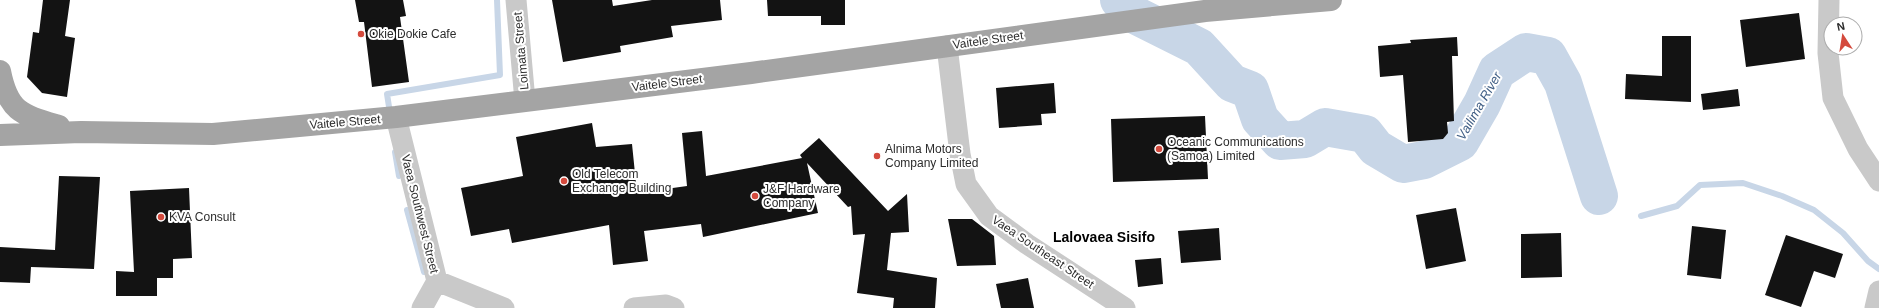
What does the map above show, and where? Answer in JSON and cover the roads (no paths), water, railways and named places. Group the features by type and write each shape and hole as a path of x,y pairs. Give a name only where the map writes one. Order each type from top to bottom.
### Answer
{"main road":[{"name":"Vaitele Street","path":"0,135 81,132 213,134 396,117 1205,11 1331,0"},
{"path":"0,71 4,91 14,107 27,117 81,132"}],"street":[{"name":"Loimata Street","path":"516,0 526,101"},
{"path":"1829,0 1828,53 1833,98 1858,148 1879,180"},
{"name":"Vaea Southeast Street","path":"947,46 960,154 966,184 989,216 1027,244 1125,308"},
{"name":"Vaea Southwest Street","path":"396,117 437,281 422,308"},
{"path":"437,281 504,308"},
{"path":"1874,308 1879,291"},
{"path":"634,308 666,306 674,308"}],"waterway":[{"path":"390,113 387,94 500,75 497,0"},
{"name":"Vailima River","path":"1119,0 1131,13 1199,47 1232,83 1250,90 1260,119 1280,141 1305,139 1325,127 1365,134 1376,148 1403,164 1424,160 1460,142 1482,104 1497,71 1526,52 1548,56 1563,83 1599,196"},
{"path":"395,152 399,176"},
{"name":"Vailima River","path":"1641,216 1677,206 1700,185 1743,183 1782,196 1814,210 1843,233 1868,261 1879,269"},
{"path":"407,210 424,272"}],"place":[{"name":"Okie Dokie Cafe","path":"361,34"},
{"name":"Oceanic Communications (Samoa) Limited","path":"1159,149"},
{"name":"Alnima Motors Company Limited","path":"877,156"},
{"name":"Old Telecom Exchange Building","path":"564,181"},
{"name":"J&F Hardware Company","path":"755,196"},
{"name":"KVA Consult","path":"161,217"}],"district":[{"name":"Lalovaea Sisifo","path":"1104,237"}]}
